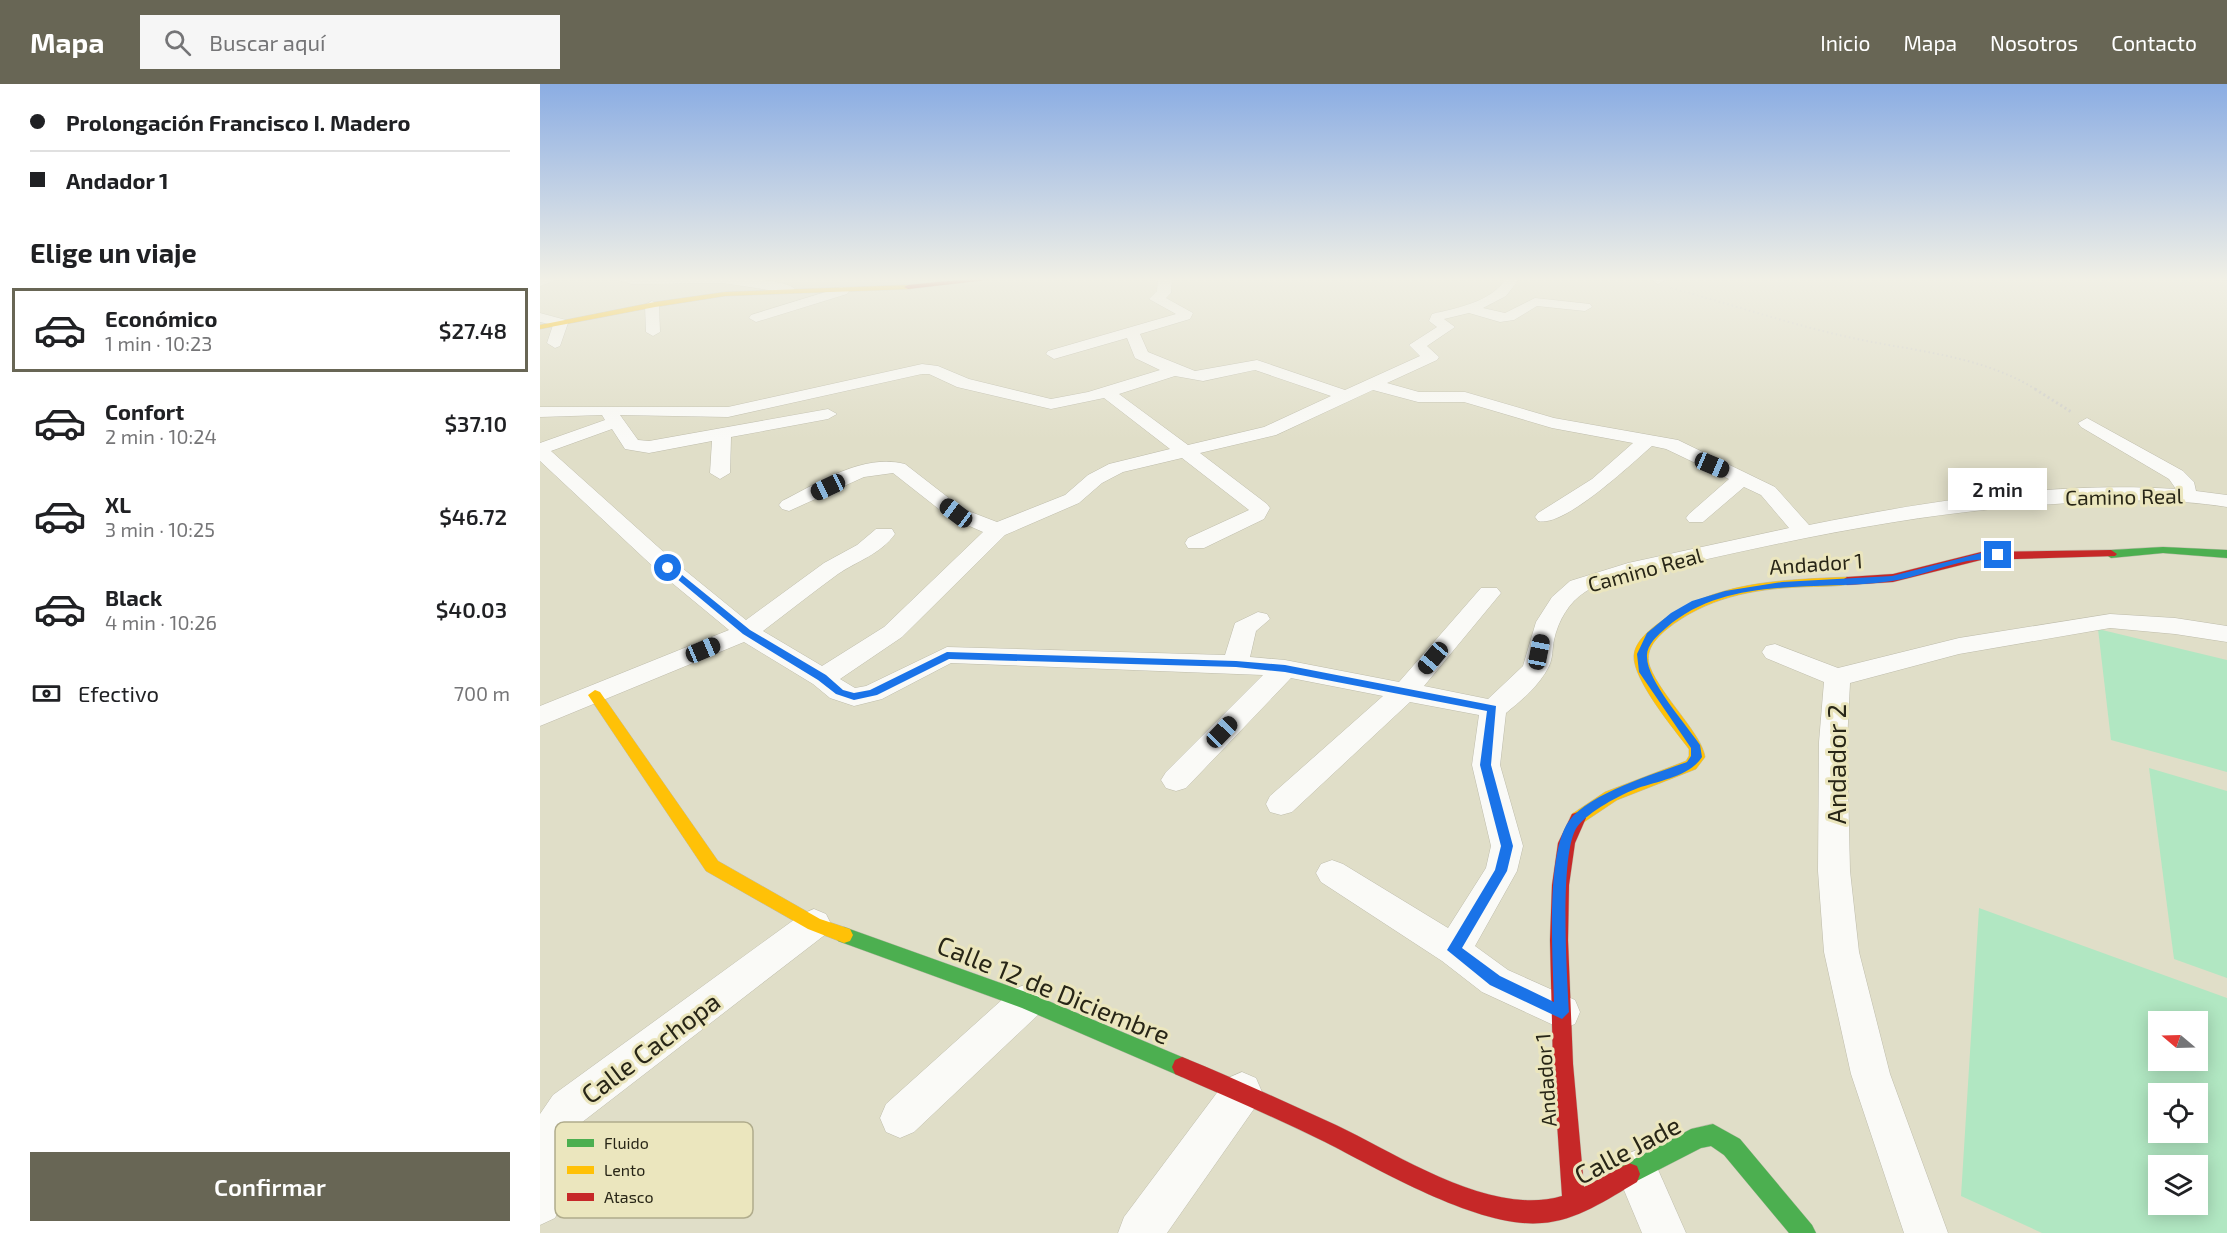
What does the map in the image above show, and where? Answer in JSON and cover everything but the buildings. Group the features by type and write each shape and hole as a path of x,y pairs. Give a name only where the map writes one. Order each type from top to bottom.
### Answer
{"street":[{"path":"555,343 558,332"},
{"path":"1054,354 1130,332"},
{"path":"1132,332 1141,355 1177,370 1202,376 1243,365 1257,365 1345,395"},
{"path":"822,678 893,632 997,530 1072,499 1095,479 1116,468 1270,431 1431,357 1417,348 1417,345 1442,332"},
{"path":"1451,332 1462,335"},
{"path":"540,412 612,416 728,412 922,369 932,369 963,383 1051,404 1072,402 1177,370"},
{"path":"1371,384 1418,397 1465,397 1552,423 1649,439 1685,449 1698,459 1768,491 1802,530"},
{"path":"1106,392 1260,508 1257,515 1196,543"},
{"path":"612,416 632,445 638,447 828,414"},
{"path":"612,416 540,450 668,568 746,632 822,678 839,692 854,697 873,693 947,656 1236,664 1285,668 1406,690 1493,709 1486,765 1507,846 1501,871 1454,950"},
{"path":"2087,423 2176,475 2184,482 2187,494"},
{"path":"720,473 722,434"},
{"path":"1545,516 1599,483 1649,439"},
{"path":"789,505 848,477 886,465 898,468 956,513 997,530"},
{"path":"1696,518 1742,478"},
{"name":"Camino Real","path":"1493,709 1515,691 1536,667 1542,637 1550,617 1562,600 1580,585 1619,572 1802,530 2041,498 2187,494 2222,504"},
{"path":"540,717 746,632 832,568 865,550 884,534"},
{"name":"Andador 1","path":"1574,1204 1559,935 1564,843 1574,823 1593,807 1630,787 1691,765 1697,757 1696,748 1644,672 1641,654 1651,636 1674,615 1695,603 1725,593 1782,584 1893,578 1981,556 2088,556 2163,550 2227,554"},
{"path":"1281,804 1406,690 1489,593"},
{"path":"1236,664 1244,628 1258,620"},
{"name":"Andador 2","path":"1926,1233 1878,1099 1854,1014 1838,921 1834,783 1835,694 1838,678 1858,670 1959,646 2110,621 2175,626 2227,634"},
{"path":"1775,652 1838,678"},
{"path":"1176,780 1285,668"},
{"name":"Calle 12 de Diciembre","path":"595,696 712,866 814,924 1027,1001 1242,1092 1453,1193 1505,1221 1574,1204"},
{"path":"1332,873 1454,950 1495,981 1562,1012"},
{"name":"Calle Cachopa","path":"558,1122 567,1109 814,924"},
{"path":"900,1118 1027,1001"},
{"path":"1150,1230 1242,1092"},
{"name":"Calle Jade","path":"1574,1204 1699,1137 1713,1136 1732,1147 1804,1233"},
{"path":"1636,1170 1664,1233"},
{"name":"Calle Cachopa","path":"540,1203 555,1175"}],"path":[{"path":"1830,332 1861,340 1919,349 1987,366 2029,385 2087,423"}],"green space":[{"path":"2098,629 2227,660 2227,772 2111,740"},
{"path":"2149,768 2227,791 2227,978 2174,959"},
{"path":"1979,908 2227,998 2227,1233 2042,1233 1961,1196"}],"traffic: fast":[{"path":"2111,554 2163,550 2227,554"},
{"path":"844,935 1027,1001 1182,1067"},
{"path":"1629,1174 1699,1137 1713,1135 1732,1147 1804,1233"}],"traffic: slow":[{"path":"1578,818 1611,796 1691,765 1697,757 1696,748 1653,688 1642,663 1641,654 1644,647 1660,628 1680,613 1724,594 1773,585 1847,581"},
{"path":"595,695 712,866 814,924 844,935"}],"traffic: jam":[{"path":"1847,581 1893,578 1981,556 2111,554"},
{"path":"1574,1204 1563,1064 1559,940 1561,885 1567,843 1578,818"},
{"path":"1182,1067 1331,1134 1435,1185 1494,1206 1520,1212 1554,1210 1587,1197 1629,1174"}],"route":[{"path":"668,568 746,632 822,678 839,692 854,697 873,693 947,656 1236,664 1285,668 1406,690 1493,709 1486,765 1507,846 1501,871 1454,950 1495,981 1562,1012 1559,935 1564,843 1574,823 1593,807 1630,787 1691,765 1697,757 1696,748 1644,672 1641,654 1651,636 1674,615 1695,603 1725,593 1782,584 1822,584 1893,578 1943,564 1998,555"}]}
